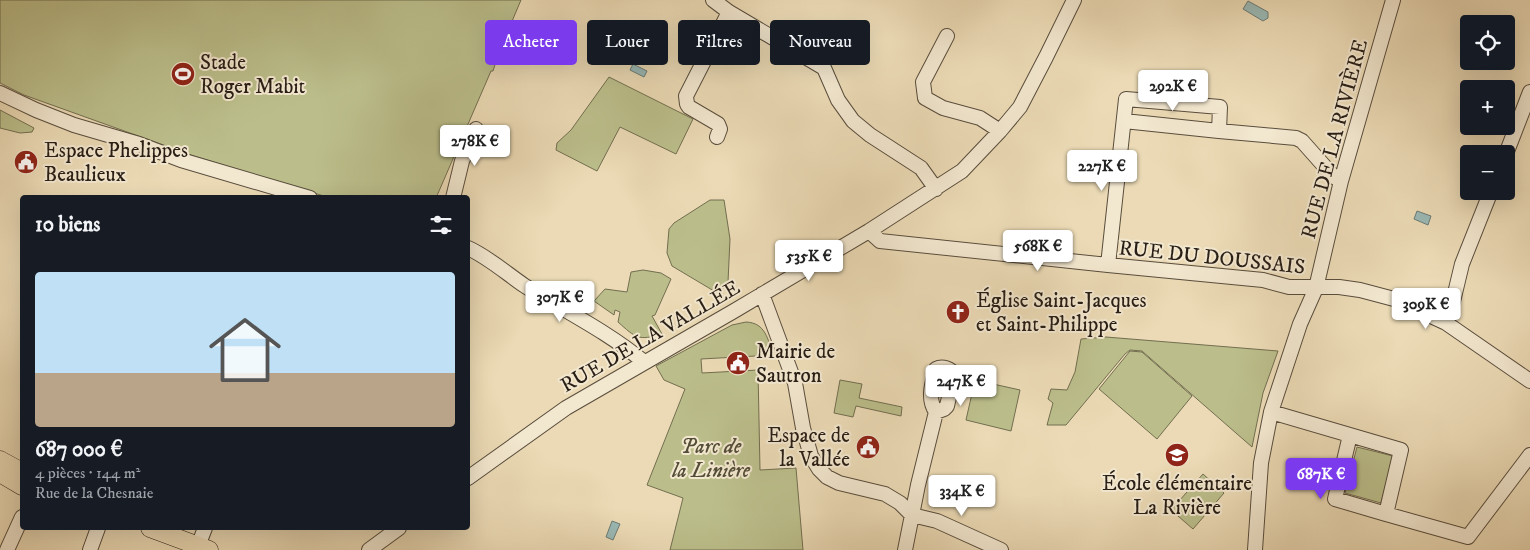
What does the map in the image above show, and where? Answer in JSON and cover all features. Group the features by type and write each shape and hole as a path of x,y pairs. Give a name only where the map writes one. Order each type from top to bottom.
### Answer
{"main road":[{"path":"0,460 20,471"},
{"path":"0,473 20,484"},
{"path":"155,530 204,548"}],"street":[{"path":"712,0 824,68 838,100 853,121 870,135 921,168 936,188"},
{"name":"RUE DE LA VALLÉE","path":"470,477 566,408 869,231 962,171 1020,108 1074,0"},
{"name":"RUE DE LA RIVIÈRE","path":"1255,550 1261,462 1271,412 1297,333 1316,288 1341,180 1393,0"},
{"path":"717,137 720,129 718,124 689,107 686,96 729,12"},
{"path":"947,36 923,82 925,98 942,108 980,118 1000,131"},
{"path":"1509,145 1530,92"},
{"path":"0,93 74,125 139,144 181,160 300,195"},
{"path":"1108,266 1126,100 1220,107 1219,131"},
{"path":"1124,121 1296,138 1302,141 1334,177 1341,180"},
{"path":"454,195 462,161 476,129"},
{"path":"1446,323 1450,314 1462,264 1487,200"},
{"name":"RUE DU DOUSSAIS","path":"869,231 880,241 1108,266 1263,280 1289,287 1339,287 1360,290 1394,299 1446,323 1530,381"},
{"path":"470,249 644,362"},
{"path":"762,294 795,383 802,428 811,456 818,469 827,477 839,483 885,494 900,503 912,515 936,521 1001,550"},
{"path":"904,550 936,412"},
{"path":"1271,412 1401,450 1386,514"},
{"path":"1350,435 1335,498 1468,537 1530,455"},
{"path":"7,550 20,521"},
{"path":"90,550 97,530"},
{"path":"204,548 205,530"},
{"path":"369,550 396,530"}],"green space":[{"path":"0,0 521,0 513,20 485,20 485,65 495,65 437,195 321,195 194,156 24,95 0,83"},
{"path":"609,77 693,119 676,154 620,127 597,171 556,150 557,143 571,130"},
{"path":"0,110 34,128 32,132 20,133 0,128"},
{"path":"710,200 724,200 730,239 728,282 719,294 672,266 667,253 669,229 674,223"},
{"path":"643,270 661,273 671,279 655,315 652,316 662,334 638,337 618,322 620,312 615,310 614,315 594,301 605,289 627,292 631,272"},
{"name":"Parc de la Linière","path":"746,322 758,325 762,329 774,355 701,359 702,373 758,370 760,470 796,468 803,550 670,550 683,498 647,485 685,389 664,380 656,366 732,325"},
{"path":"1106,337 1278,351 1263,393 1252,447 1142,351 1130,350 1125,354 1066,425 1047,425 1053,403 1048,399 1051,389 1067,390 1075,372 1081,339"},
{"path":"1130,351 1142,352 1192,396 1157,439 1099,389"},
{"path":"840,380 862,384 859,398 902,407 901,416 856,406 853,417 834,413"},
{"path":"975,380 1020,390 1011,431 966,420"},
{"path":"1357,447 1393,456 1381,503 1345,493"},
{"path":"1203,474 1224,493 1193,529 1171,510"}],"water":[{"path":"1248,1 1268,12 1268,18 1263,21 1243,9"},
{"path":"632,65 635,65 647,71 644,77 630,70"},
{"path":"1417,211 1431,216 1428,225 1414,219"},
{"path":"612,521 620,524 613,540 606,537"}],"place":[{"name":"Stade Roger Mabit","path":"183,74"},
{"name":"Espace Phelippes Beaulieux","path":"26,162"},
{"name":"Église Saint-Jacques et Saint-Philippe","path":"958,312"},
{"name":"Mairie de Sautron","path":"738,363"},
{"name":"Espace de la Vallée","path":"868,447"},
{"name":"École élémentaire La Rivière","path":"1177,455"}]}
